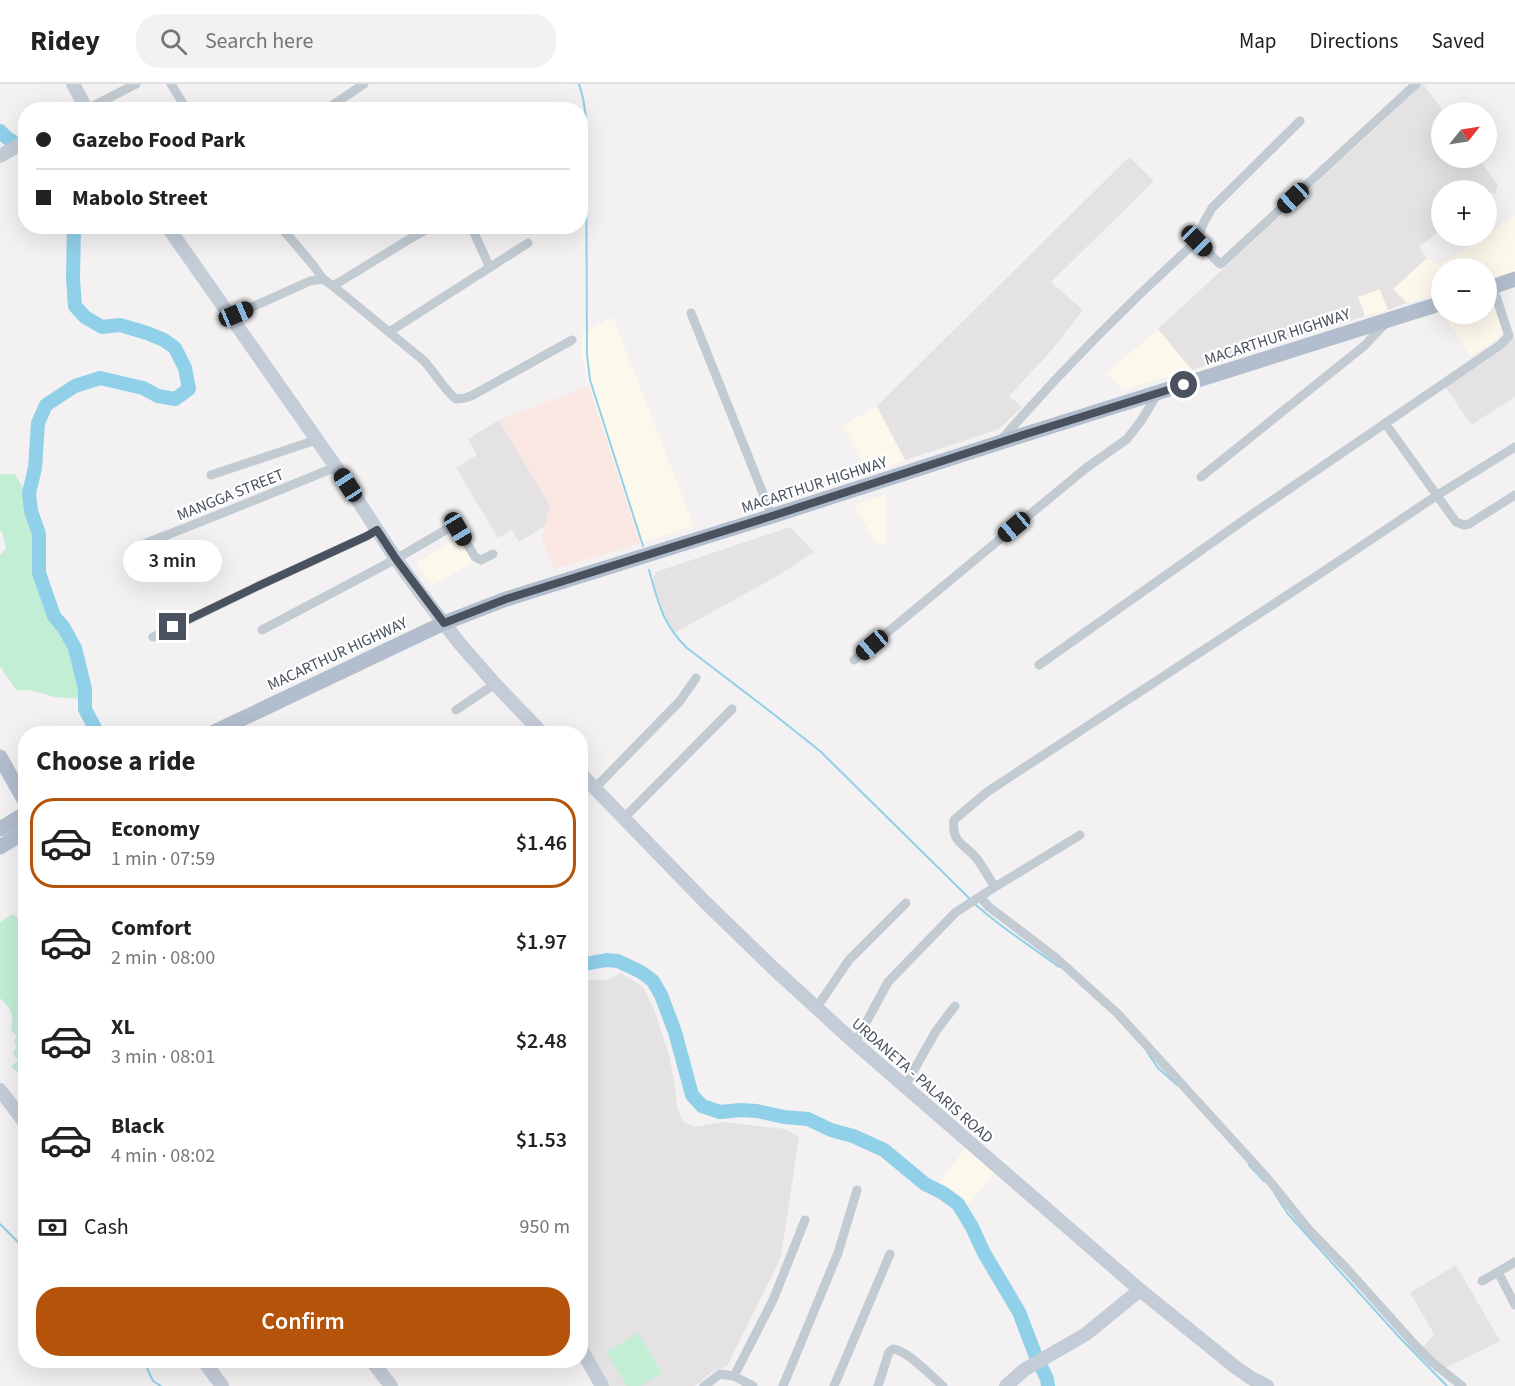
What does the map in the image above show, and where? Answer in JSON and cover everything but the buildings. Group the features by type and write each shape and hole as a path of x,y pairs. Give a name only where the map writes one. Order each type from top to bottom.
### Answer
{"main road":[{"path":"73,84 82,102"},
{"path":"2,154 18,145"},
{"path":"173,234 336,468 396,559 460,644 535,726"},
{"path":"1497,285 1515,279"},
{"name":"MACARTHUR HIGHWAY","path":"227,726 444,623 506,599 1431,306"},
{"path":"0,757 18,789"},
{"path":"0,771 12,795 18,798"},
{"name":"URDANETA - PALARIS ROAD","path":"588,781 705,902 855,1043 1140,1290 1233,1366 1267,1386"},
{"path":"0,829 18,818"},
{"path":"0,847 18,836"},
{"path":"0,1090 18,1114"},
{"path":"1006,1386 1024,1370 1086,1334 1140,1290"},
{"path":"588,1361 602,1386"},
{"path":"209,1368 222,1386"},
{"path":"378,1368 391,1386"}],"street":[{"path":"100,102 136,84"},
{"path":"171,84 182,102"},
{"path":"337,102 364,84"},
{"path":"1197,241 1220,264 1222,263 1416,84"},
{"path":"999,443 1094,339 1197,241 1212,208 1300,121"},
{"path":"287,234 323,279 423,360 456,399 473,395 572,340"},
{"path":"333,286 418,234"},
{"path":"475,234 490,268"},
{"path":"389,332 528,243"},
{"path":"230,317 310,281 323,279"},
{"path":"1039,665 1384,423 1500,345 1509,336 1497,306"},
{"path":"691,313 772,516"},
{"path":"1201,477 1364,346 1389,319"},
{"path":"854,660 1086,468 1126,439 1141,421 1158,393"},
{"path":"1384,423 1456,522 1464,525 1515,495"},
{"path":"211,475 316,440"},
{"path":"994,887 976,858 960,842 953,830 954,820 987,792 1436,496 1515,447"},
{"name":"MANGGA STREET","path":"135,547 336,468"},
{"path":"262,630 396,559 449,528 458,529 476,557 481,560 493,554"},
{"path":"153,637 377,530"},
{"path":"595,788 673,708 696,678"},
{"path":"456,710 495,684"},
{"path":"624,818 732,709"},
{"path":"855,1043 888,982 962,908 1080,835"},
{"path":"978,898 1055,957 1118,1014 1415,1346 1462,1386"},
{"path":"818,1007 849,960 906,903"},
{"path":"905,1086 936,1031 955,1006"},
{"path":"783,1386 838,1253 857,1190"},
{"path":"734,1376 783,1277 805,1220"},
{"path":"834,1386 890,1254"},
{"path":"1482,1281 1515,1262"},
{"path":"1498,1272 1515,1305"},
{"path":"878,1386 889,1352 893,1349 898,1349 910,1357 943,1386"},
{"path":"704,1386 720,1374 734,1376 753,1386"}],"shaded area":[{"path":"1423,84 1436,102 1431,102 1431,168 1485,168 1494,180 1431,180 1431,238 1419,247 1427,258 1393,289 1407,303 1388,310 1380,289 1358,297 1365,316 1284,342 1278,335 1261,341 1262,347 1258,350 1192,370 1158,329"},
{"path":"1129,157 1154,181 1051,282 1083,310 1051,351 1009,396 1022,407 999,429 905,460 877,406"},
{"path":"1515,216 1515,272 1497,277 1497,258 1450,258 1468,246 1497,246 1497,228"},
{"path":"1427,258 1431,260 1431,296 1407,303 1393,289"},
{"path":"1380,289 1388,310 1365,316 1358,297"},
{"path":"1497,315 1502,332 1497,339 1470,356 1449,324 1497,324"},
{"path":"613,317 694,526 640,543 589,386 582,355 582,333"},
{"path":"1158,329 1192,370 1122,390 1107,373"},
{"path":"1515,338 1515,397 1471,425 1445,386"},
{"path":"589,386 640,543 554,569 542,539 550,505 499,420"},
{"path":"877,406 905,460 868,475 843,425"},
{"path":"499,420 550,505 545,526 519,542 512,530 498,538 456,468 477,455 468,439"},
{"path":"886,494 887,543 877,545 854,505"},
{"path":"790,527 814,552 776,577 674,633 663,611 653,579 656,572"},
{"path":"460,537 475,561 431,586 417,562"},
{"path":"621,973 643,987 654,1009 669,1055 677,1107 683,1122 695,1127 723,1122 785,1129 799,1137 781,1257 727,1366 712,1372 695,1386 609,1386 588,1348 588,980 608,980"},
{"path":"966,1147 996,1171 966,1206 940,1182"},
{"path":"1456,1265 1500,1341 1443,1369 1422,1348 1434,1334 1410,1293"}],"green space":[{"path":"0,474 15,474 23,488 37,541 36,566 52,615 73,650 81,699 55,697 30,690 16,690 0,666 0,556 6,548 0,530"},
{"path":"13,914 18,919 18,1061 13,1053 17,1046 14,1041 17,1036 11,1030 11,1012 0,998 0,922"},
{"path":"18,1061 18,1073 11,1066"},
{"path":"638,1333 662,1373 640,1386 627,1386 606,1352"}],"waterway":[{"path":"579,84 584,102"},
{"path":"0,131 18,144"},
{"path":"74,234 75,306 85,317 102,327 120,325 164,340 175,348 185,368 189,389 175,399 158,396 143,388 100,378 75,386 46,405 38,423 35,468 29,493 31,511 39,534 39,573 54,616 75,648 85,689 85,709 94,726"},
{"path":"586,234 587,355 590,380 643,546"},
{"path":"649,570 666,621 687,648 820,751 971,900"},
{"path":"975,904 1059,967"},
{"path":"588,963 606,960 618,961 641,972 653,981 661,995 675,1032 692,1095 702,1106 720,1112 757,1111 808,1119 831,1130 853,1136 884,1150 925,1184 958,1204 1019,1312 1048,1386"},
{"path":"1147,1052 1158,1068 1177,1085"},
{"path":"1249,1165 1264,1181"},
{"path":"1275,1194 1288,1214 1400,1338 1447,1386"},
{"path":"0,1224 18,1242"},
{"path":"147,1368 153,1381 161,1386"}],"route":[{"path":"173,627 377,530 444,623 506,599 1184,385"}]}
